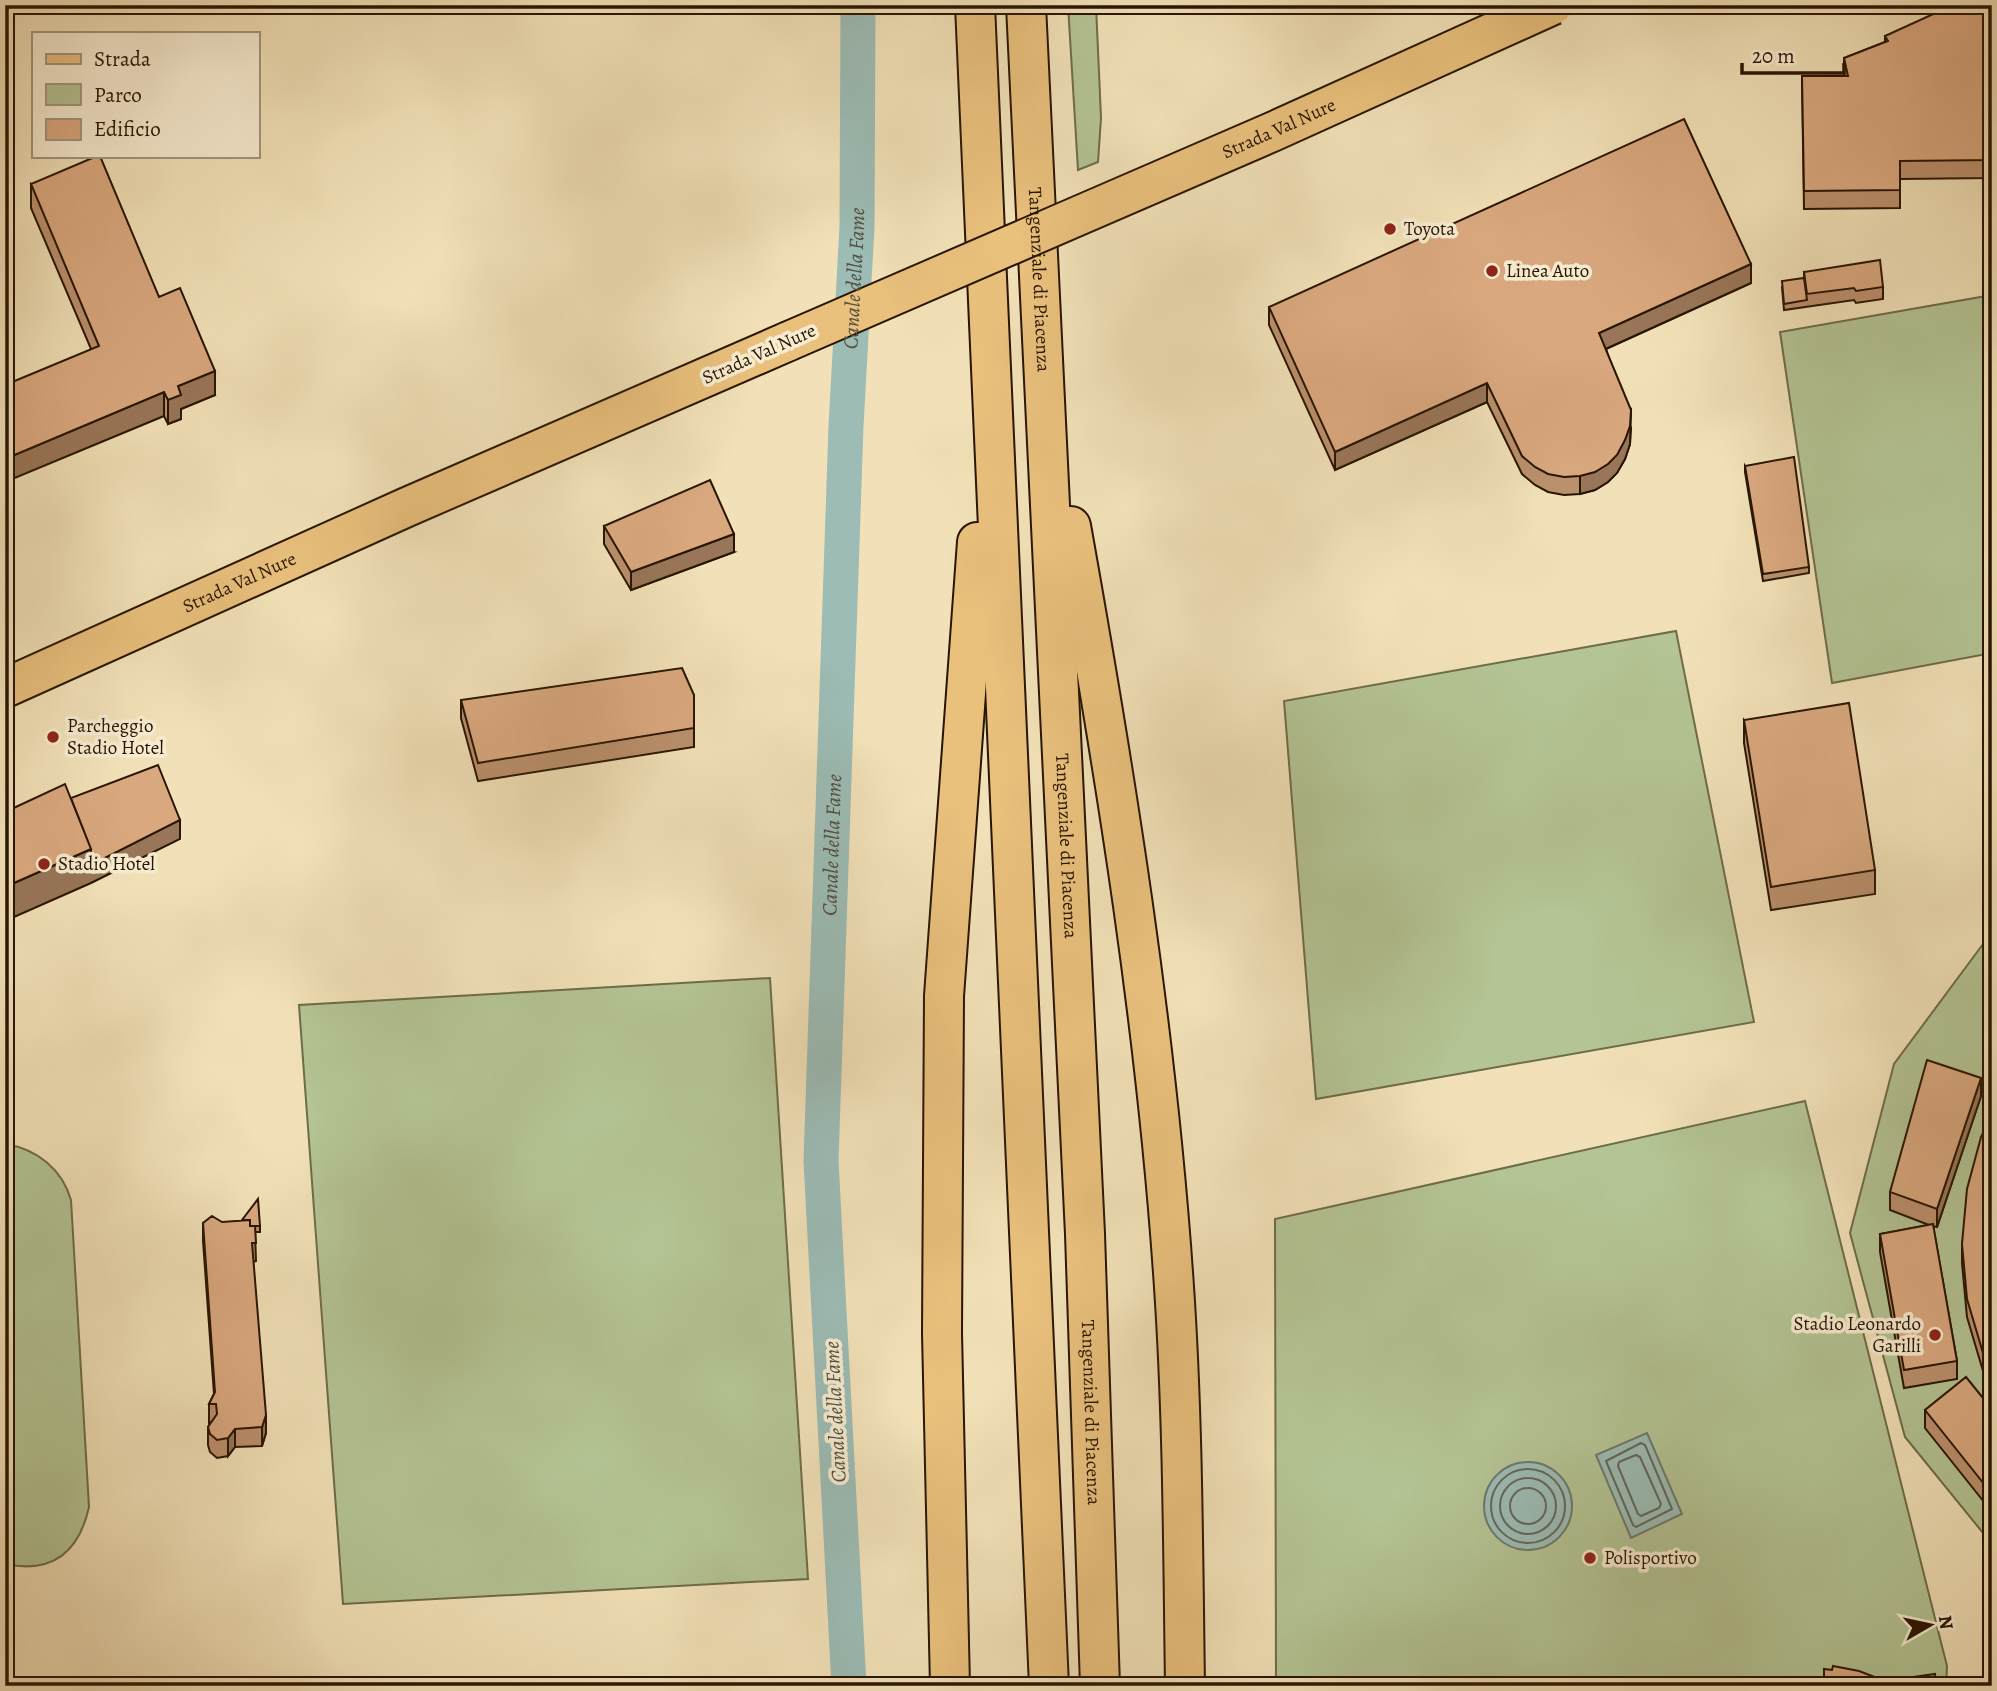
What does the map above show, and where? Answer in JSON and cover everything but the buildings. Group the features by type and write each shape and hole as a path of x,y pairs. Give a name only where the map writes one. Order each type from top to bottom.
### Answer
{"main road":[{"path":"975,5 1049,1686"},
{"name":"Tangenziale di Piacenza","path":"1026,5 1085,1234 1100,1686"},
{"name":"Strada Val Nure","path":"5,688 395,512 1272,132 1553,5"},
{"path":"1042,370 1108,733 1145,995 1164,1169 1174,1289 1182,1479 1185,1686"},
{"path":"950,1686 942,1333 944,996 991,373"}],"green space":[{"path":"1068,5 1096,5 1101,118 1098,162 1078,170"},
{"path":"1992,295 1992,653 1832,683 1780,332"},
{"path":"1676,631 1754,1022 1316,1099 1284,701"},
{"name":"Stadio Leonardo Garilli","path":"1992,932 1992,1544 1905,1437 1850,1233 1894,1064"},
{"path":"770,978 808,1579 343,1604 299,1005"},
{"path":"1805,1101 1947,1666 1946,1686 1276,1686 1275,1219"},
{"path":"5,1144 28,1150 47,1162 61,1179 71,1200 89,1507 71,1547 61,1556 37,1566 5,1564"}],"water":[{"path":"1647,1433 1682,1514 1631,1538 1596,1455"},
{"path":"1528,1462 1553,1469 1565,1481 1572,1506 1565,1531 1553,1543 1528,1550 1503,1543 1491,1531 1484,1506 1491,1481 1503,1469"}],"waterway":[{"name":"Canale della Fame","path":"849,1686 821,1161 846,426 857,227 858,5"}],"place":[{"name":"Toyota","path":"1390,229"},
{"name":"Linea Auto","path":"1492,271"},
{"name":"Parcheggio Stadio Hotel","path":"53,737"},
{"name":"Stadio Hotel","path":"44,864"},
{"name":"Stadio Leonardo Garilli","path":"1935,1335"},
{"name":"Polisportivo","path":"1590,1558"}]}
